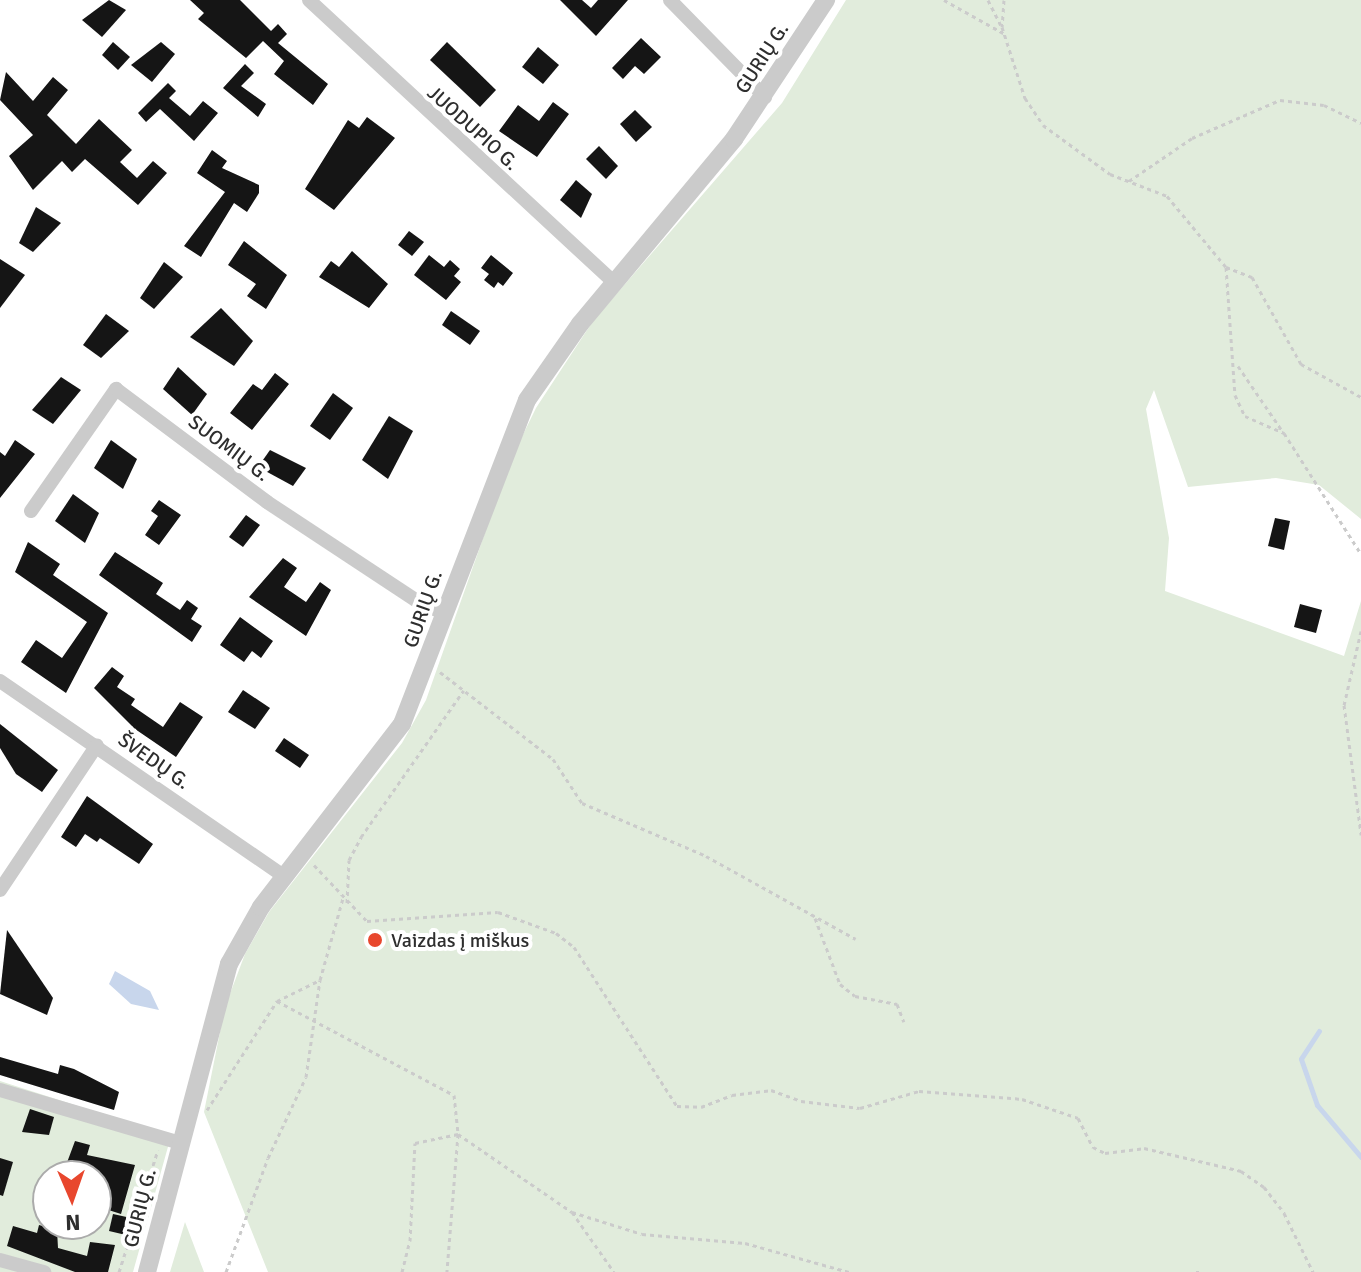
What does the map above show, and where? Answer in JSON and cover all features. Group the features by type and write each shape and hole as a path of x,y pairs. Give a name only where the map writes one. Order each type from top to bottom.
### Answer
{"street":[{"name":"JUODUPIO G.","path":"309,0 613,282"},
{"path":"670,0 765,97"},
{"name":"GURIŲ G.","path":"147,1272 172,1141 186,1117 229,964 284,876 388,747 428,663 487,492 527,400 613,282 765,97 826,0"},
{"name":"SUOMIŲ G.","path":"31,511 116,389 267,502 446,613"},
{"name":"ŠVEDŲ G.","path":"0,681 284,876"},
{"path":"0,890 97,745"},
{"path":"0,1090 172,1141"},
{"path":"0,1260 44,1272"}],"path":[{"path":"944,0 1005,34"},
{"path":"988,0 1005,34 1025,98 1043,125 1081,156 1184,210 1226,267 1238,366 1235,395 1245,416 1284,433"},
{"path":"1002,27 1004,0"},
{"path":"1129,181 1192,138 1280,100 1324,105 1361,123"},
{"path":"1226,267 1252,277 1301,364 1361,397"},
{"path":"1238,366 1361,554"},
{"path":"1361,631 1344,705 1361,835"},
{"path":"428,663 553,759 582,803 706,856 856,939"},
{"path":"347,903 349,860 361,837 464,689"},
{"path":"304,853 347,903 376,923 498,912 556,933 574,947 677,1106 771,1090 801,1101 860,1108 919,1091 1022,1099 1078,1118 1093,1147 1105,1153 1144,1148 1241,1171 1264,1187 1284,1213 1313,1272"},
{"path":"226,1272 268,1158 306,1077 311,1021 343,898"},
{"path":"815,918 840,984 855,996 897,1004 904,1022"},
{"path":"186,1117 202,1115 212,1104 277,1001 320,980"},
{"path":"277,1001 454,1095 458,1134 447,1272"},
{"path":"402,1272 410,1241 415,1143 458,1134 572,1212 642,1234 745,1243 849,1272"},
{"path":"119,1272 172,1141"},
{"path":"572,1212 614,1272"}],"green space":[{"path":"846,0 1361,0 1361,519 1319,485 1276,478 1188,487 1154,390 1146,409 1169,538 1165,591 1344,656 1361,601 1361,1272 268,1272 204,1112 225,1007 245,954 269,912 402,743 426,700 511,459 536,408 593,321 782,103"},
{"path":"0,1081 171,1136 133,1272 0,1272"},
{"path":"185,1222 204,1272 170,1272"}],"water":[{"path":"115,971 150,991 159,1010 131,1004 109,984"}],"building":[{"path":"109,0 126,10 102,37 82,20"},
{"path":"190,0 240,0 271,31 278,24 287,34 278,43 328,84 313,105 274,74 284,61 263,41 246,58 198,19 204,13"},
{"path":"560,0 582,0 591,8 598,0 628,0 596,36"},
{"path":"641,38 661,57 644,74 635,66 623,79 612,68"},
{"path":"113,42 130,57 118,70 102,55"},
{"path":"161,42 175,54 152,82 131,65"},
{"path":"447,42 496,90 480,107 430,60"},
{"path":"538,47 559,65 543,84 522,67"},
{"path":"245,64 254,73 241,86 266,104 258,117 223,88"},
{"path":"6,72 33,101 53,77 68,90 47,115 76,144 99,119 132,150 120,162 137,178 153,161 167,173 138,205 85,159 72,172 62,161 33,190 9,156 33,135 0,100"},
{"path":"168,83 176,91 169,98 190,116 203,101 218,113 194,141 160,109 146,122 138,113"},
{"path":"553,102 569,114 537,157 499,131 518,105 539,121"},
{"path":"635,110 652,127 636,142 620,124"},
{"path":"367,117 395,138 334,210 305,189 348,120 359,128"},
{"path":"599,146 618,166 606,179 586,159"},
{"path":"212,150 227,161 222,168 259,185 259,193 247,212 234,203 201,257 184,246 225,192 197,173"},
{"path":"576,180 592,194 581,218 560,200"},
{"path":"36,207 61,223 33,252 19,243"},
{"path":"409,231 424,242 412,256 398,245"},
{"path":"244,241 287,275 266,309 247,296 256,284 228,265"},
{"path":"352,251 388,284 369,308 319,277 331,261 339,267"},
{"path":"429,255 444,267 450,260 460,269 454,276 461,282 446,300 414,275"},
{"path":"491,255 513,273 503,286 498,282 494,288 484,280 489,274 481,268"},
{"path":"0,259 25,275 0,308"},
{"path":"164,262 183,277 154,309 140,298"},
{"path":"221,308 253,341 234,366 190,337"},
{"path":"451,311 480,331 470,345 442,325"},
{"path":"106,314 129,331 101,358 83,345"},
{"path":"178,367 207,394 192,415 163,389"},
{"path":"275,373 289,384 252,430 230,413 253,384 262,390"},
{"path":"61,377 81,390 53,424 32,410"},
{"path":"333,393 353,408 330,440 310,426"},
{"path":"389,416 413,431 388,479 362,460"},
{"path":"15,440 35,454 0,498 0,452 5,456"},
{"path":"111,440 137,459 123,489 94,468"},
{"path":"270,450 306,468 293,486 258,467"},
{"path":"73,494 99,513 85,543 55,521"},
{"path":"159,500 181,515 159,545 145,535 158,516 151,511"},
{"path":"246,515 260,525 243,547 229,537"},
{"path":"1275,518 1290,521 1284,550 1268,546"},
{"path":"28,542 60,564 53,575 108,613 66,693 21,662 36,640 62,658 87,622 15,572"},
{"path":"115,552 163,583 156,594 180,610 187,600 198,608 191,619 202,626 192,642 99,575"},
{"path":"283,558 297,568 284,587 306,602 320,582 331,590 306,636 249,597"},
{"path":"1300,604 1322,610 1316,633 1294,627"},
{"path":"240,617 273,641 261,658 252,651 244,662 220,645"},
{"path":"112,667 124,676 117,687 135,699 131,705 163,727 180,702 203,717 176,757 135,729 94,688"},
{"path":"243,690 270,708 255,729 228,712"},
{"path":"0,724 58,770 42,792 16,774 0,748"},
{"path":"284,738 309,755 300,768 275,751"},
{"path":"87,796 153,844 139,864 100,838 97,842 85,834 76,847 61,837"},
{"path":"7,930 53,998 47,1015 0,994"},
{"path":"0,1057 58,1074 60,1065 74,1069 119,1092 114,1110 0,1075"},
{"path":"30,1109 54,1117 49,1135 22,1132"},
{"path":"75,1141 90,1145 87,1155 111,1160 68,1160"},
{"path":"0,1158 13,1162 3,1196 0,1195"},
{"path":"112,1160 135,1165 121,1214 112,1211"},
{"path":"113,1214 131,1218 126,1235 112,1232"},
{"path":"13,1226 32,1232 32,1240 58,1240 58,1248 87,1256 90,1242 115,1245 108,1272 75,1272 7,1246"}],"waterway":[{"path":"1319,1031 1301,1059 1317,1105 1361,1157"}],"place":[{"name":"Vaizdas į miškus","path":"375,940"}]}
